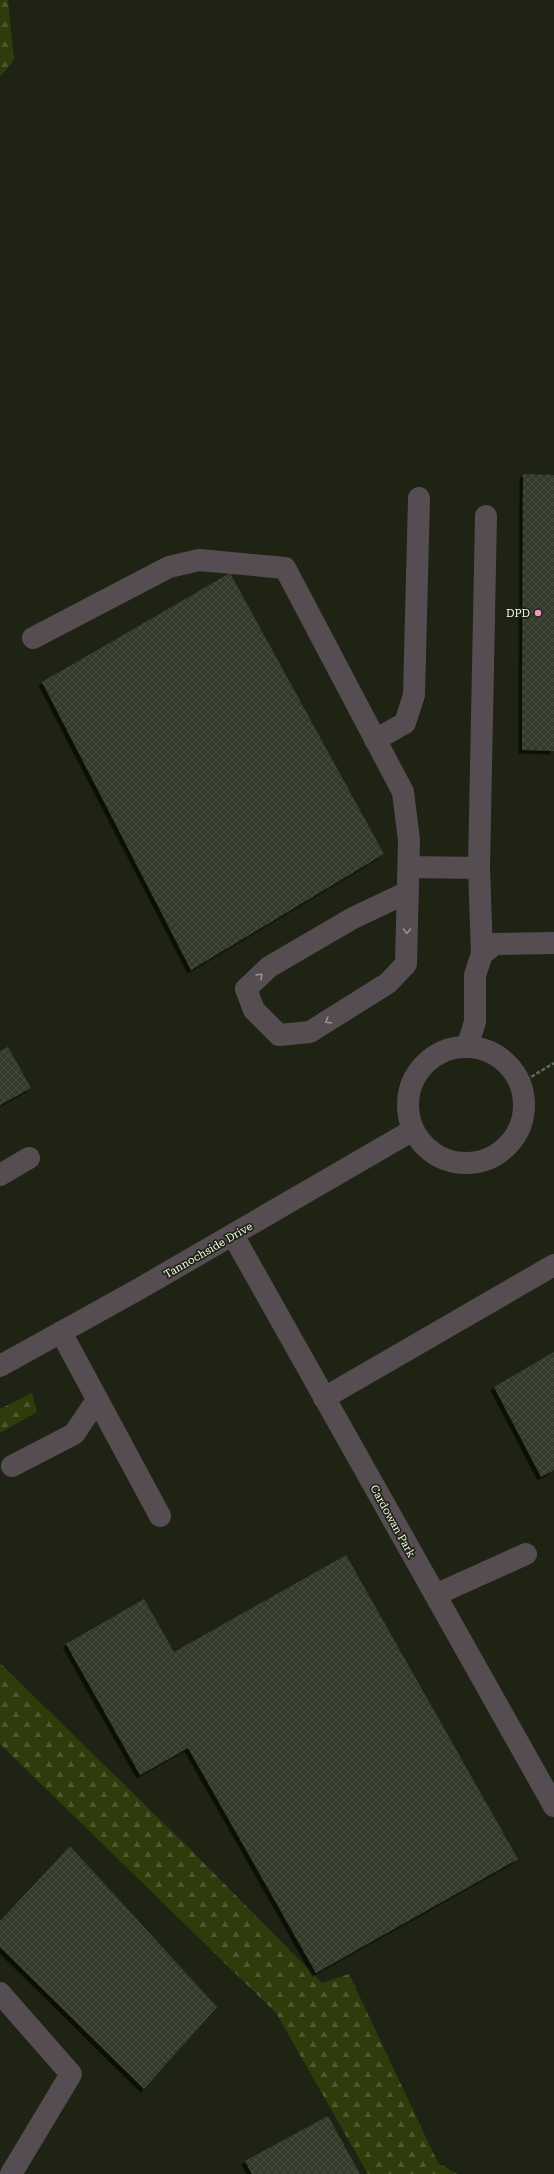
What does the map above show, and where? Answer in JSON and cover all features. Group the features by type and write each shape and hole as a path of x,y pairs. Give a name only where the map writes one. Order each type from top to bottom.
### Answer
{"street":[{"path":"375,740 405,723 414,695 419,498"},
{"path":"466,1047 475,1022 475,975 482,954 479,868 486,516"},
{"path":"33,638 169,567 199,560 285,568 403,792 409,840 409,867 406,964 388,983 310,1032 279,1035 254,1010 246,989 269,967 353,918 408,892"},
{"path":"409,867 479,868"},
{"path":"482,954 495,944 554,943"},
{"path":"466,1047 494,1054 510,1066 520,1083 525,1103 522,1122 513,1141 493,1157 473,1163 444,1159 426,1148 414,1130 408,1110 410,1090 415,1077 428,1061 447,1050 466,1047"},
{"name":"Tannochside Drive","path":"0,1366 233,1235 414,1130"},
{"path":"0,1174 29,1158"},
{"name":"Cardowan Park","path":"233,1235 554,1806"},
{"path":"324,1398 554,1266"},
{"path":"61,1332 160,1516"},
{"path":"12,1466 74,1434 97,1400"},
{"path":"435,1594 526,1554"},
{"path":"0,1993 71,2074 11,2174"}],"path":[{"path":"520,1083 554,1063"}],"green space":[{"path":"0,0 8,0 14,60 0,77"},
{"path":"32,1393 37,1412 0,1433 0,1409"},
{"path":"0,1663 186,1845 322,1983 349,1974 438,2163 457,2174 368,2174 276,2013 0,1744"}],"building":[{"name":"DPD","path":"523,474 554,475 554,751 522,750"},
{"path":"230,573 384,854 191,970 42,682"},
{"path":"8,1047 31,1088 0,1105 0,1051"},
{"path":"554,1352 554,1470 541,1477 494,1387"},
{"path":"346,1555 518,1859 316,1973 188,1748 140,1775 66,1644 144,1599 174,1652"},
{"path":"70,1846 217,2007 144,2089 0,1947 0,1921"},
{"path":"328,2116 360,2174 252,2174 245,2161"}],"place":[{"name":"DPD","path":"538,613"}]}
